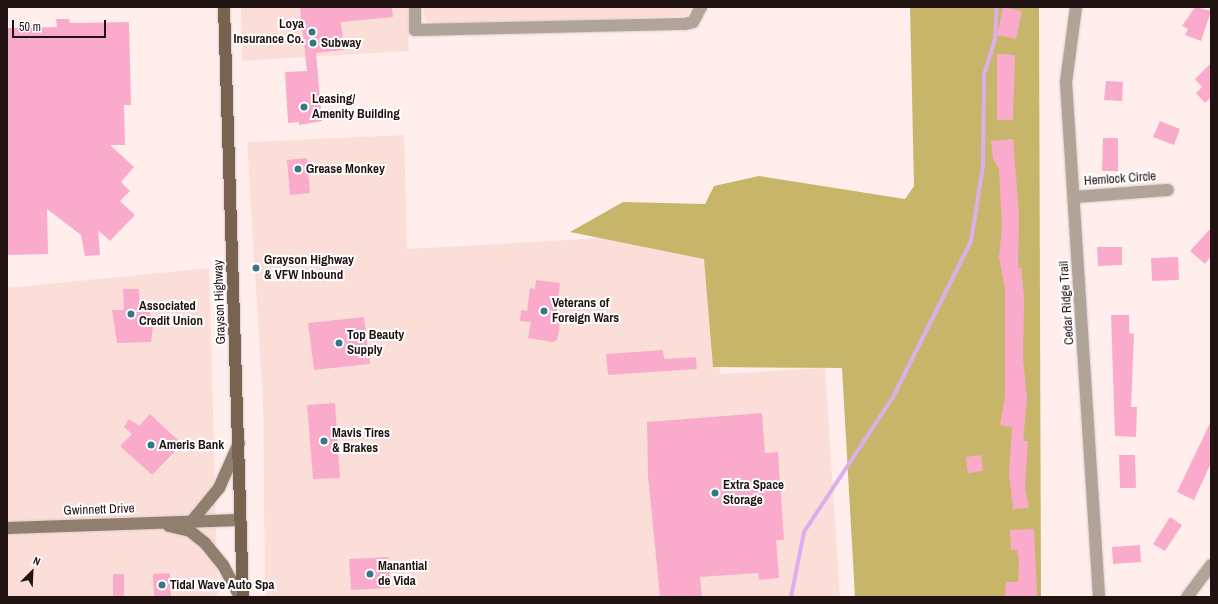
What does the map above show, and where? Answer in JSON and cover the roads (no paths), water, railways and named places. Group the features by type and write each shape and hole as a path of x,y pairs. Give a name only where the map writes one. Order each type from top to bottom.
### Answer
{"main road":[{"name":"Grayson Highway","path":"224,7 239,443 240,520 244,597"}],"street":[{"path":"415,7 415,30 685,24 693,22 701,7"},
{"name":"Cedar Ridge Trail","path":"1076,7 1066,82 1099,597"},
{"name":"Hemlock Circle","path":"1074,197 1168,190"},
{"path":"192,521 219,488 239,443"},
{"name":"Gwinnett Drive","path":"7,528 240,520"},
{"path":"154,522 190,531 205,543 223,565 240,597"},
{"path":"1187,597 1211,565"}],"waterway":[{"path":"791,597 804,532 893,397 971,241 983,166 984,75 995,40 997,7"}],"place":[{"name":"Loya Insurance Co.","path":"312,32"},
{"name":"Subway","path":"313,43"},
{"name":"Leasing/ Amenity Building","path":"304,107"},
{"name":"Grease Monkey","path":"298,169"},
{"name":"Grayson Highway & VFW Inbound","path":"256,268"},
{"name":"Veterans of Foreign Wars","path":"544,311"},
{"name":"Associated Credit Union","path":"131,314"},
{"name":"Top Beauty Supply","path":"339,343"},
{"name":"Mavis Tires & Brakes","path":"324,441"},
{"name":"Ameris Bank","path":"151,445"},
{"name":"Extra Space Storage","path":"715,493"},
{"name":"Manantial de Vida","path":"370,574"},
{"name":"Tidal Wave Auto Spa","path":"162,585"}]}
